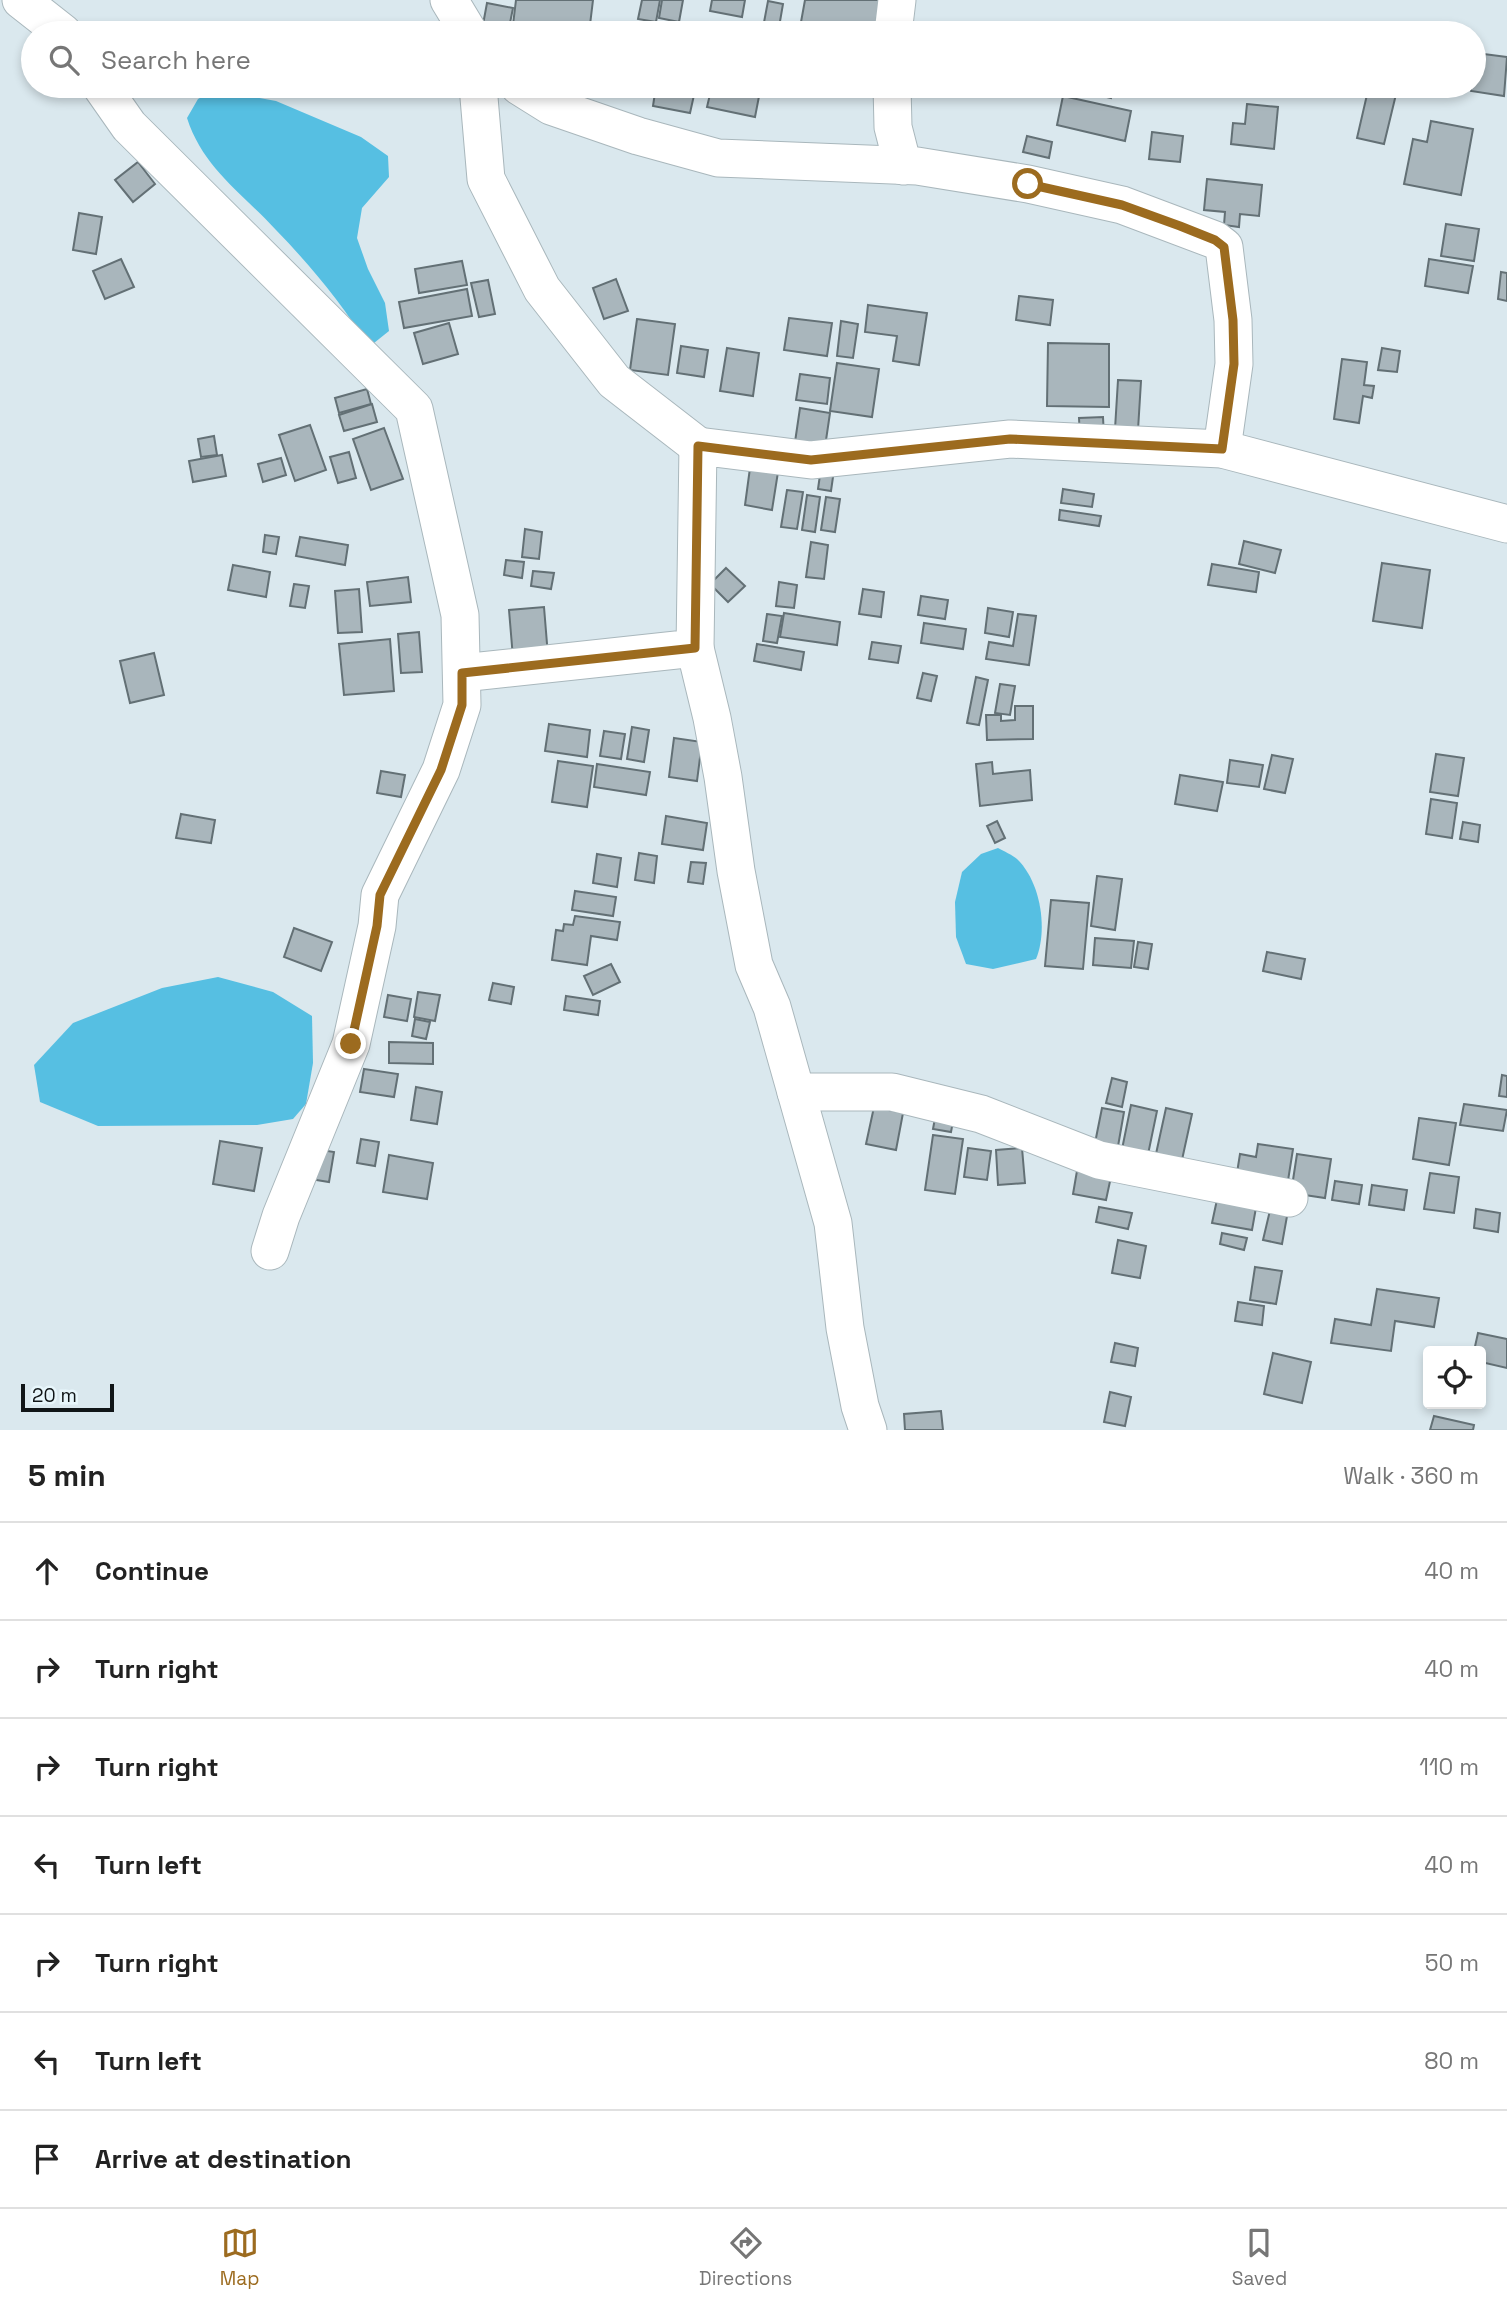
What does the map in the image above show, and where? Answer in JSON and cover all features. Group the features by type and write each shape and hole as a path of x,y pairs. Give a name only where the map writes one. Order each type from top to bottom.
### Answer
{"street":[{"path":"21,0 48,21"},
{"path":"449,0 462,21"},
{"path":"894,21 897,0"},
{"path":"110,98 129,126 414,410 460,615 462,705 441,770 380,895 377,926 351,1044 281,1216 270,1251"},
{"path":"479,98 486,179 542,289 614,381 698,446 811,460 1010,439 1222,449 1507,524"},
{"path":"538,98 551,106 638,136 718,158 917,166 1028,184 1122,205 1215,240 1224,247 1233,320 1234,364 1222,449"},
{"path":"892,98 893,127 903,166"},
{"path":"698,446 695,648 715,730 736,871 754,965 772,1007 833,1223 845,1328 860,1406 868,1430"},
{"path":"462,673 695,648"},
{"path":"796,1092 892,1092 981,1114 1099,1160 1289,1198"}],"water":[{"path":"259,98 276,101 361,137 388,156 389,177 362,208 357,238 368,269 385,303 389,331 369,347 314,272 213,166 194,136 187,118 198,99"},
{"path":"998,848 1017,859 1032,880 1042,921 1036,959 993,969 966,964 956,937 955,902 962,872 981,854"},
{"path":"218,977 273,992 312,1016 313,1063 306,1104 293,1119 257,1125 98,1126 40,1102 34,1065 73,1023 162,988"}],"building":[{"path":"516,0 593,0 590,21 513,21"},
{"path":"642,0 660,0 656,21 638,19"},
{"path":"662,0 683,0 679,21 659,18"},
{"path":"712,0 745,0 742,17 710,11"},
{"path":"805,0 880,0 876,21 801,21"},
{"path":"768,1 783,4 780,21 764,21"},
{"path":"487,3 513,8 510,21 484,21"},
{"path":"1486,54 1507,57 1504,96 1486,93"},
{"path":"654,98 693,98 690,113 653,106"},
{"path":"709,98 759,98 755,117 707,107"},
{"path":"1063,98 1131,111 1125,141 1057,125"},
{"path":"1366,98 1395,98 1384,144 1357,138"},
{"path":"1247,104 1278,107 1274,149 1231,144 1233,123 1245,124"},
{"path":"1431,121 1473,129 1461,195 1404,184 1413,139 1427,142"},
{"path":"1152,132 1183,136 1180,162 1149,159"},
{"path":"1027,136 1052,142 1049,158 1023,152"},
{"path":"138,162 155,184 133,202 115,180"},
{"path":"1207,179 1262,185 1259,216 1240,214 1239,227 1224,225 1225,212 1204,210"},
{"path":"79,213 102,217 96,254 73,250"},
{"path":"1446,224 1479,229 1474,261 1441,256"},
{"path":"121,259 134,287 105,299 93,271"},
{"path":"1429,259 1473,266 1468,293 1425,286"},
{"path":"462,261 467,285 419,293 415,269"},
{"path":"1501,272 1507,273 1507,301 1498,299"},
{"path":"616,279 628,311 604,319 593,288"},
{"path":"488,280 495,314 479,317 471,283"},
{"path":"467,289 472,316 404,328 399,302"},
{"path":"1019,296 1053,300 1050,325 1016,320"},
{"path":"868,305 927,313 919,365 893,361 897,336 865,332"},
{"path":"789,318 832,323 827,356 784,350"},
{"path":"637,319 675,324 668,375 630,370"},
{"path":"841,321 858,324 853,358 837,356"},
{"path":"449,323 458,354 423,364 414,333"},
{"path":"1048,343 1109,344 1109,407 1047,406"},
{"path":"681,346 708,350 704,377 677,373"},
{"path":"727,348 759,353 753,396 720,391"},
{"path":"1382,348 1400,351 1397,372 1378,370"},
{"path":"1342,359 1367,362 1364,385 1374,386 1372,398 1363,396 1359,423 1334,419"},
{"path":"837,363 879,369 872,417 830,411"},
{"path":"800,374 830,378 827,404 796,400"},
{"path":"1118,380 1141,381 1138,430 1115,429"},
{"path":"367,389 371,404 339,413 335,398"},
{"path":"372,404 377,422 344,431 339,415"},
{"path":"800,408 830,413 825,447 795,442"},
{"path":"1103,417 1104,437 1080,438 1079,418"},
{"path":"310,425 326,470 295,481 279,435"},
{"path":"384,428 403,479 371,490 353,439"},
{"path":"214,436 217,455 201,457 198,439"},
{"path":"349,452 356,478 338,483 330,457"},
{"path":"222,455 226,476 193,482 189,461"},
{"path":"281,458 286,475 263,482 258,464"},
{"path":"750,468 778,472 772,510 745,505"},
{"path":"821,468 834,470 831,491 818,489"},
{"path":"1063,489 1094,494 1092,507 1061,503"},
{"path":"787,490 803,492 797,529 781,527"},
{"path":"807,495 820,497 815,532 802,530"},
{"path":"826,497 840,499 835,532 821,530"},
{"path":"1060,510 1101,516 1099,526 1059,520"},
{"path":"525,529 542,532 539,559 522,557"},
{"path":"265,535 279,537 276,554 263,552"},
{"path":"300,537 348,545 345,565 296,556"},
{"path":"1244,541 1281,550 1275,573 1239,564"},
{"path":"811,542 828,545 824,579 806,577"},
{"path":"506,560 524,562 522,578 504,575"},
{"path":"1382,563 1430,570 1422,628 1373,621"},
{"path":"1212,564 1259,572 1256,592 1208,585"},
{"path":"233,565 270,572 266,597 228,590"},
{"path":"726,568 745,586 728,602 710,584"},
{"path":"533,571 554,573 551,589 531,586"},
{"path":"408,577 411,602 370,606 367,582"},
{"path":"779,582 797,585 794,608 776,606"},
{"path":"294,584 309,586 305,608 290,606"},
{"path":"359,589 362,632 338,633 335,591"},
{"path":"863,589 884,592 881,617 859,614"},
{"path":"921,596 948,600 945,619 918,615"},
{"path":"544,607 548,656 513,658 509,610"},
{"path":"988,608 1013,612 1009,637 985,633"},
{"path":"784,613 840,622 837,645 780,637"},
{"path":"767,614 782,616 777,643 763,641"},
{"path":"1018,614 1036,616 1029,665 986,659 989,642 1013,646"},
{"path":"924,623 966,629 963,649 921,643"},
{"path":"419,632 422,672 401,673 398,634"},
{"path":"390,639 394,691 344,695 339,644"},
{"path":"872,642 901,646 898,663 869,659"},
{"path":"757,644 804,652 801,670 754,661"},
{"path":"154,653 164,695 130,703 120,661"},
{"path":"923,673 937,676 931,701 917,698"},
{"path":"976,677 988,680 979,725 967,723"},
{"path":"1000,684 1015,686 1010,715 995,713"},
{"path":"1015,706 1033,706 1033,739 987,740 986,715 1001,715 1001,721 1015,720"},
{"path":"549,724 590,730 587,757 545,751"},
{"path":"632,727 649,730 644,762 627,759"},
{"path":"604,731 625,734 621,759 600,756"},
{"path":"674,738 702,742 697,781 669,777"},
{"path":"1436,754 1464,758 1458,796 1430,792"},
{"path":"1272,755 1293,759 1285,793 1264,789"},
{"path":"1230,760 1263,765 1259,787 1227,783"},
{"path":"558,761 593,766 587,807 552,802"},
{"path":"992,762 993,774 1030,770 1032,800 980,806 976,764"},
{"path":"597,764 650,772 646,795 594,787"},
{"path":"381,771 405,775 401,797 377,793"},
{"path":"1180,775 1223,782 1217,811 1175,804"},
{"path":"1431,799 1457,803 1452,838 1426,834"},
{"path":"181,814 215,820 211,843 176,838"},
{"path":"666,816 707,823 703,850 662,844"},
{"path":"997,821 1005,838 995,843 987,826"},
{"path":"1463,822 1480,825 1478,842 1460,839"},
{"path":"639,853 657,856 654,883 635,880"},
{"path":"597,854 621,858 617,887 593,883"},
{"path":"691,862 706,863 703,884 688,882"},
{"path":"1097,876 1122,879 1115,930 1091,926"},
{"path":"575,891 616,897 613,916 572,910"},
{"path":"1051,900 1089,903 1083,969 1045,966"},
{"path":"575,916 620,922 617,940 591,936 587,965 552,960 556,930 563,931 564,924 573,925"},
{"path":"294,928 332,942 321,971 284,957"},
{"path":"1095,938 1134,941 1131,968 1093,965"},
{"path":"1138,942 1152,944 1148,969 1134,967"},
{"path":"1267,952 1305,959 1301,979 1263,971"},
{"path":"611,964 620,982 593,995 584,976"},
{"path":"493,983 514,987 511,1004 489,1000"},
{"path":"418,992 440,995 435,1021 414,1017"},
{"path":"388,995 411,999 407,1021 384,1017"},
{"path":"566,996 600,1001 598,1015 564,1010"},
{"path":"415,1019 430,1022 426,1039 412,1036"},
{"path":"389,1042 433,1043 433,1064 389,1063"},
{"path":"364,1069 398,1074 394,1097 360,1092"},
{"path":"1502,1075 1507,1076 1507,1097 1499,1096"},
{"path":"1112,1078 1127,1082 1122,1107 1106,1103"},
{"path":"416,1087 442,1092 437,1124 411,1120"},
{"path":"1464,1104 1507,1110 1503,1131 1460,1125"},
{"path":"1131,1105 1157,1111 1146,1164 1120,1159"},
{"path":"874,1107 903,1113 896,1150 866,1144"},
{"path":"1102,1108 1124,1112 1117,1152 1094,1148"},
{"path":"1166,1108 1192,1114 1180,1169 1154,1163"},
{"path":"936,1113 954,1116 951,1132 933,1129"},
{"path":"1419,1118 1456,1123 1449,1165 1413,1159"},
{"path":"933,1135 963,1139 955,1194 925,1190"},
{"path":"361,1139 379,1142 375,1166 357,1163"},
{"path":"220,1141 262,1148 254,1191 213,1184"},
{"path":"1258,1144 1293,1149 1287,1187 1236,1179 1240,1154 1256,1157"},
{"path":"968,1148 991,1151 987,1180 964,1177"},
{"path":"1022,1148 1025,1183 998,1185 996,1150"},
{"path":"315,1149 334,1152 329,1182 310,1179"},
{"path":"1297,1154 1331,1159 1325,1198 1291,1193"},
{"path":"389,1155 433,1163 427,1199 383,1192"},
{"path":"1078,1165 1112,1172 1106,1200 1073,1194"},
{"path":"1430,1173 1459,1177 1454,1213 1424,1209"},
{"path":"1335,1181 1362,1185 1359,1204 1332,1200"},
{"path":"1372,1185 1407,1190 1404,1210 1369,1205"},
{"path":"1218,1195 1257,1202 1252,1230 1212,1223"},
{"path":"1272,1202 1289,1205 1282,1244 1263,1240"},
{"path":"1099,1207 1132,1213 1128,1229 1096,1222"},
{"path":"1476,1209 1500,1213 1498,1232 1474,1228"},
{"path":"1222,1233 1247,1238 1244,1250 1220,1244"},
{"path":"1118,1240 1146,1246 1140,1278 1112,1273"},
{"path":"1255,1267 1282,1271 1276,1304 1250,1300"},
{"path":"1377,1289 1439,1298 1434,1327 1395,1321 1391,1351 1331,1343 1335,1319 1371,1325"},
{"path":"1238,1302 1264,1306 1262,1325 1235,1321"},
{"path":"1478,1333 1507,1339 1507,1368 1486,1363 1486,1346 1475,1346"},
{"path":"1115,1343 1138,1348 1135,1366 1111,1362"},
{"path":"1273,1353 1311,1362 1302,1403 1264,1394"},
{"path":"1110,1392 1131,1397 1125,1426 1104,1422"},
{"path":"941,1411 943,1430 905,1430 904,1414"},
{"path":"1434,1416 1474,1425 1473,1430 1430,1430"}],"route":[{"path":"351,1044 377,926 380,895 441,770 462,705 462,673 695,648 698,446 811,460 1010,439 1222,449 1234,364 1233,320 1224,247 1215,240 1122,205 1028,184"}]}
